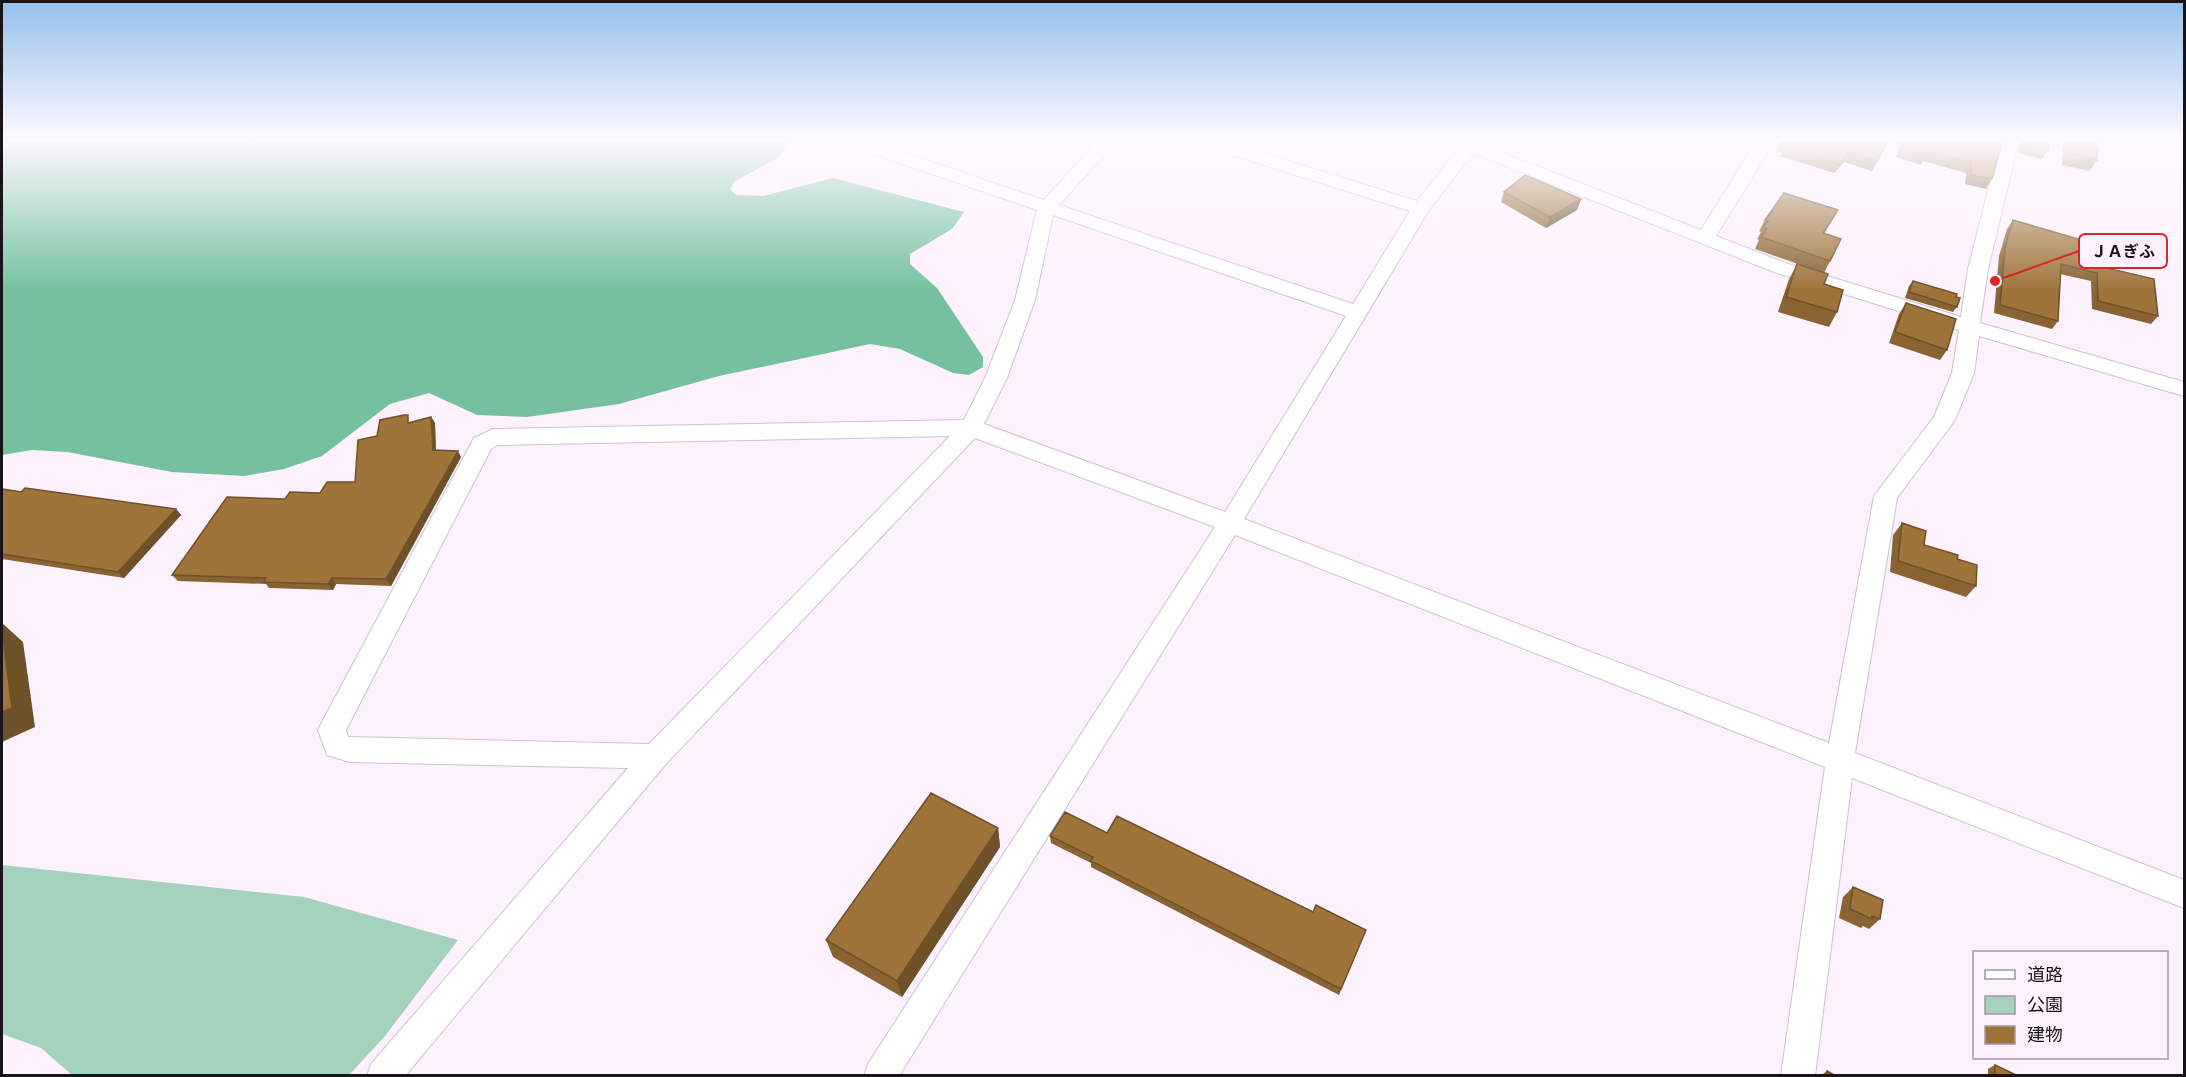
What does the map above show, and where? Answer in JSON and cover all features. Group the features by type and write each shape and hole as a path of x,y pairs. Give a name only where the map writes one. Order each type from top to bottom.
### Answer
{"street":[{"path":"995,190 1358,313"},
{"path":"392,1072 655,756 971,428 996,378 1025,300 1046,208 1062,190"},
{"path":"1364,190 1421,208"},
{"path":"880,1076 1230,523 1421,208 1435,190"},
{"path":"1590,190 1781,268 1927,314 1970,324 2184,389"},
{"path":"1706,237 1735,190"},
{"path":"1798,1076 1840,761 1886,496 1944,420 1963,373 1978,269 1999,190"},
{"path":"655,756 350,750 337,747 332,730 482,444 497,435 971,428 1230,523 2184,894"}],"green space":[{"path":"2,190 731,190 736,195 763,196 785,190 880,190 964,212 952,229 910,254 910,264 937,288 983,357 983,367 969,375 953,373 900,349 870,344 719,376 619,404 527,417 477,415 429,393 390,404 322,456 284,469 244,476 172,472 67,452 32,450 2,455"},
{"path":"2,865 304,897 458,940 385,1036 349,1075 72,1075 41,1048 2,1034"}],"building":[{"path":"1561,190 1581,199 1550,217 1504,192"},
{"path":"1784,193 1838,210 1823,233 1841,239 1830,261 1761,237 1767,229 1763,227 1768,221 1765,220"},
{"path":"2013,220 2102,246 2098,266 2154,279 2158,316 2098,301 2097,273 2061,264 2058,321 2000,305 2005,248"},
{"path":"1797,264 1828,274 1824,284 1843,290 1837,312 1786,297"},
{"path":"1913,281 1957,294 1956,297 1960,298 1957,307 1909,292"},
{"path":"1906,303 1956,319 1947,350 1895,332"},
{"path":"408,415 408,423 431,417 433,450 458,451 386,579 332,578 328,584 264,582 266,578 172,575 227,497 285,499 290,492 320,493 327,482 355,482 358,440 377,436 380,420"},
{"path":"25,488 176,509 118,572 2,554 2,489 21,492"},
{"path":"1902,523 1926,531 1924,545 1958,555 1957,559 1977,565 1976,586 1898,561"},
{"path":"2,630 12,708 2,712"},
{"path":"931,793 998,828 897,981 826,940"},
{"path":"1065,812 1107,833 1117,816 1313,912 1316,905 1366,930 1341,989 1091,861 1093,857 1050,836"},
{"path":"1853,887 1883,900 1880,919 1872,916 1872,919 1850,909"},
{"path":"1995,1065 2018,1076 1995,1076"},
{"path":"1827,1071 1836,1076 1826,1076"}],"place":[{"name":"ＪＡぎふ","path":"1995,281"}]}
